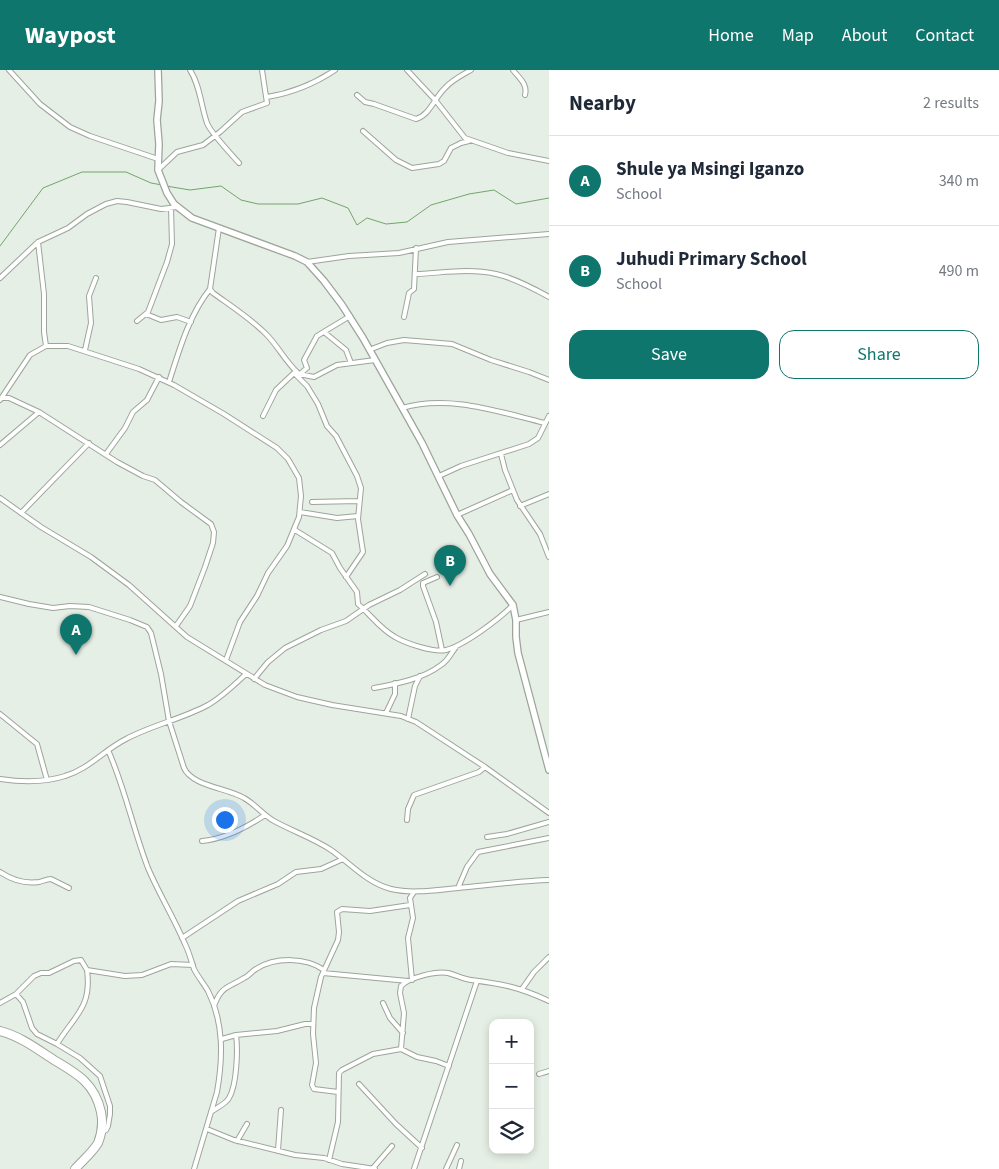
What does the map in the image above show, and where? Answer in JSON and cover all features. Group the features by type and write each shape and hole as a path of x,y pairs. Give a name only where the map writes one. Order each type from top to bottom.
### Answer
{"highway":[{"path":"0,1031 31,1045 84,1080 95,1094 99,1102 102,1118 101,1133 93,1150 75,1169"}],"street":[{"path":"9,70 40,104 70,127 90,136 158,159"},
{"path":"137,320 146,314 160,285 172,244 174,207 158,170 160,144 157,120 159,101 158,70"},
{"path":"190,70 195,78 207,123 239,163"},
{"path":"158,170 177,152 199,147 216,135 244,110 267,103 262,70"},
{"path":"266,97 284,94 304,87 335,70"},
{"path":"407,70 436,100 462,136 470,141 508,153 549,161"},
{"path":"357,95 365,102 416,119 423,115 444,88 471,70"},
{"path":"513,70 525,85 527,90 525,95"},
{"path":"362,132 396,160 412,168 439,164 444,161 451,148 470,141"},
{"path":"0,278 38,242 68,228 92,211 113,202 127,202 161,209 174,207 192,218 281,250 308,262 350,316 439,476 457,515 490,574 513,605 518,653 549,770"},
{"path":"169,382 191,322 210,289 219,228"},
{"path":"308,262 349,256 393,254 448,242 549,234"},
{"path":"38,242 44,294 46,346"},
{"path":"404,317 409,293 414,289 416,248"},
{"path":"415,274 456,271 485,272 510,279 549,297"},
{"path":"85,350 91,323 90,296 96,278"},
{"path":"210,289 263,332 298,373 318,404 327,426 336,436 353,468 361,488 358,516 363,552 346,577"},
{"path":"146,314 161,320 177,317 191,322"},
{"path":"262,416 276,390 307,368 304,360 314,340 350,316"},
{"path":"324,332 346,350 351,363"},
{"path":"369,350 387,343 404,340 452,344 549,380"},
{"path":"1,398 30,355 46,346 68,346 85,350 169,382 204,401 277,448 288,459 299,478 301,496 300,512 295,530 243,617 226,660"},
{"path":"298,373 314,376 337,366 375,360"},
{"path":"106,454 125,428 133,412 147,400 159,378"},
{"path":"1,398 9,398 39,412 143,476 155,480 214,528 213,543 190,606 176,626"},
{"path":"402,408 423,404 466,405 545,423"},
{"path":"0,445 39,412"},
{"path":"439,476 461,466 501,454 534,441 540,435 549,416"},
{"path":"21,513 89,443"},
{"path":"501,454 520,506 540,534 549,557"},
{"path":"457,515 513,490"},
{"path":"520,506 549,494"},
{"path":"0,498 123,580 187,637 254,679 272,689 297,697 326,704 386,713 408,719 432,731 549,813"},
{"path":"312,502 359,501"},
{"path":"300,512 328,517 348,518 358,516"},
{"path":"295,530 332,553 357,592 358,604 395,637 428,648 442,650 457,645 490,625 513,605"},
{"path":"254,679 263,667 282,650 321,630 346,622 364,608 400,590 425,574"},
{"path":"437,578 423,583 423,586 436,622 442,650"},
{"path":"0,597 53,608 70,606 89,607 147,627 161,674 169,721 184,768 191,778 240,795 265,815 285,827 324,845 366,877 380,885 390,889 414,892 549,880"},
{"path":"516,620 549,612"},
{"path":"374,688 420,676 443,664 457,645"},
{"path":"0,780 47,780 64,777 83,770 108,750 135,734 169,721 220,697 246,674"},
{"path":"408,719 420,676"},
{"path":"386,713 395,694 395,683"},
{"path":"0,714 37,744 47,780"},
{"path":"108,750 118,774 137,840 160,896 214,1006 222,1039 220,1078 207,1129 194,1169"},
{"path":"407,820 408,809 414,795 476,773 485,767"},
{"path":"202,841 233,832 265,815"},
{"path":"487,837 507,834 549,822"},
{"path":"458,888 467,867 478,852 549,838"},
{"path":"182,938 217,913 238,901 278,884 296,872 322,869 344,859"},
{"path":"0,872 15,880 26,882 51,879 69,888"},
{"path":"410,981 408,938 413,918 410,898 414,892"},
{"path":"338,1092 312,1088 316,1063 313,1024 317,994 323,972 338,940 339,932 336,916 338,910 370,911 410,905"},
{"path":"522,989 534,972 549,957"},
{"path":"0,1003 16,994 34,976 41,973 49,973 80,960 88,970 88,996 57,1044"},
{"path":"214,1006 221,991 266,964 287,961 309,962 323,972 410,981"},
{"path":"88,970 132,976 170,964 193,965"},
{"path":"401,1049 404,1012 400,989 402,984 430,974 441,972 477,981 505,984 549,1001"},
{"path":"414,1169 477,981"},
{"path":"16,994 23,1002 32,1028 37,1034 80,1058 100,1076 110,1114 108,1126 101,1133"},
{"path":"383,1003 390,1018 403,1032"},
{"path":"222,1039 236,1035 277,1031 305,1024 313,1024"},
{"path":"210,1112 227,1101 230,1096 235,1076 238,1048 236,1035"},
{"path":"329,1160 338,1122 339,1073 342,1070 378,1052 401,1049 417,1057 450,1066"},
{"path":"539,1074 549,1070"},
{"path":"359,1084 396,1124 422,1148"},
{"path":"278,1150 281,1110"},
{"path":"236,1141 247,1124"},
{"path":"207,1129 236,1141 301,1157 329,1160 374,1169 392,1146"},
{"path":"446,1169 457,1144"},
{"path":"459,1169 461,1161"}],"waterway":[{"path":"0,246 43,188 82,172 126,172 151,183 162,185"},
{"path":"166,186 190,190 221,186 241,200 258,204 298,204 322,198 348,208 357,225 367,218 386,224 407,222 431,205 469,194 494,190 516,204 549,198"}],"place":[{"name":"Juhudi Primary School","path":"450,586"},
{"name":"Shule ya Msingi Iganzo","path":"76,655"}]}
